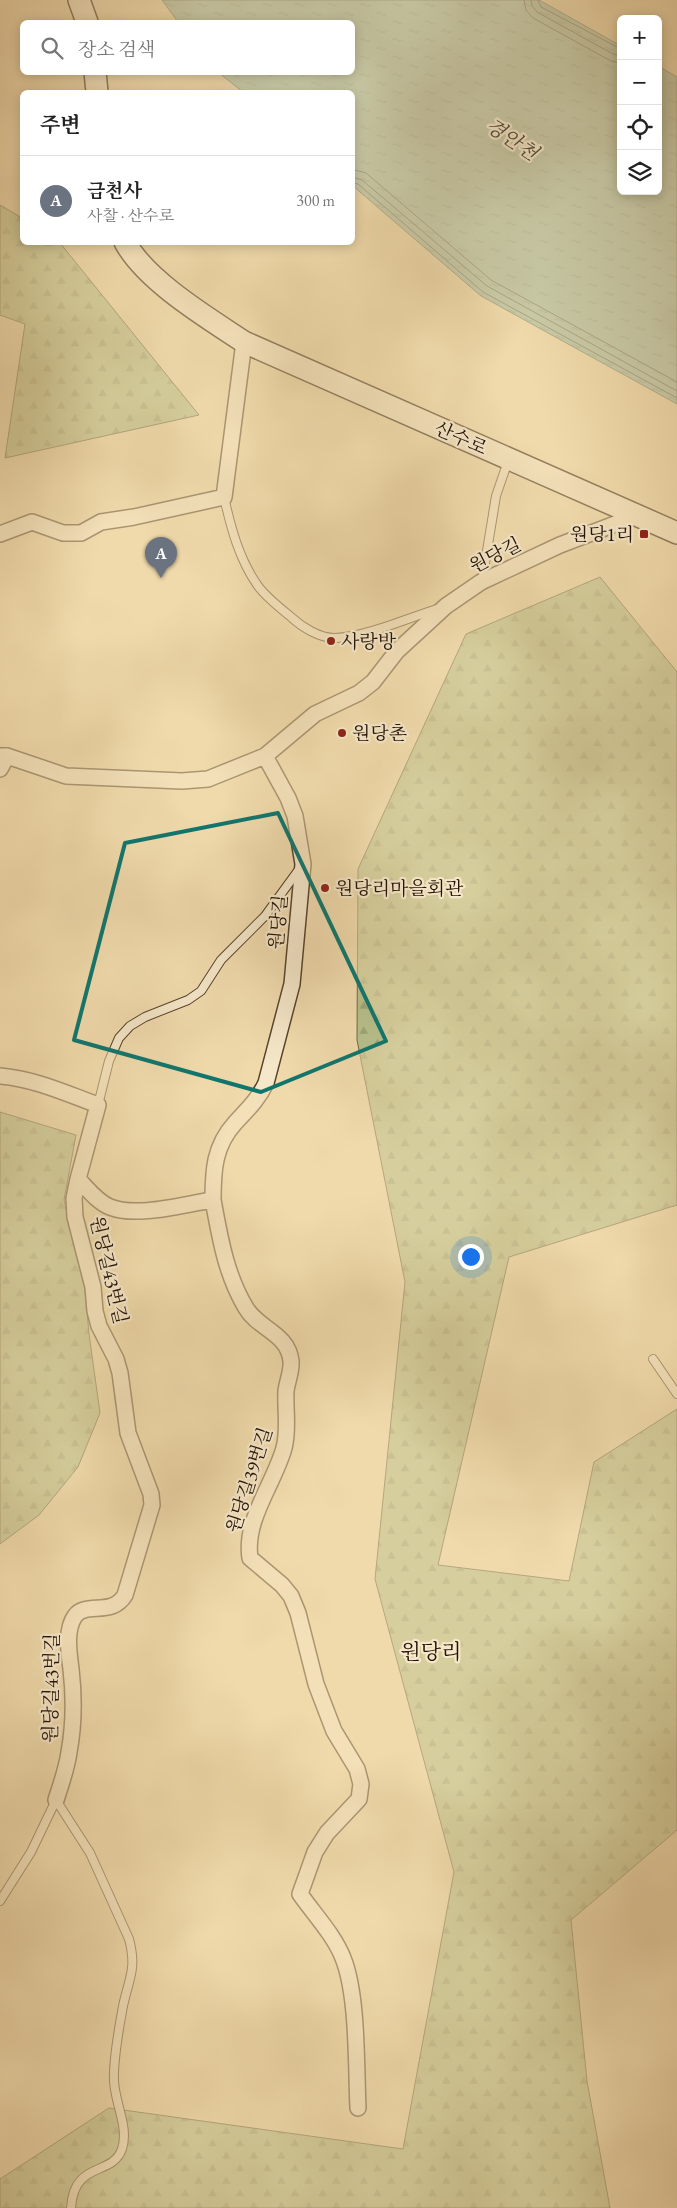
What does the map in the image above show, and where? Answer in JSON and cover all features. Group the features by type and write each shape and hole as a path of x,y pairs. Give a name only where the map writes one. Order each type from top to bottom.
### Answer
{"main road":[{"path":"79,0 87,20"},
{"path":"95,75 97,90"},
{"name":"산수로","path":"126,245 132,256 181,300 244,342 677,533"}],"street":[{"path":"0,534 32,522 63,533 81,533 101,522 134,517 224,497 244,342"},
{"name":"원당길","path":"213,1200 216,1154 223,1139 260,1097 272,1064 292,984 303,864 295,816 288,798 265,756 315,714 359,693 373,682 397,651 446,606 482,582 560,544 636,516"},
{"path":"2,760 66,776 182,781 208,779 265,756"},
{"path":"0,1076 20,1078 43,1084 98,1105 78,1179 109,1207 133,1212 213,1200"},
{"name":"원당길43번길","path":"56,1800 70,1752 73,1705 69,1652 71,1626 76,1616 83,1611 111,1607 120,1602 125,1595 152,1505 151,1494 128,1434 120,1373 116,1359 98,1326 93,1287 75,1217 74,1198 78,1179"},
{"name":"원당길39번길","path":"213,1200 220,1238 237,1293 247,1311 279,1336 288,1349 291,1362 286,1391 288,1429 284,1448 252,1529 248,1548 250,1558 282,1585 291,1596 298,1613 316,1684 334,1732 357,1769 361,1784 359,1799 327,1833 315,1852 300,1894 332,1938 343,1958 349,1980 358,2108"}],"lane":[{"path":"482,582 488,535 496,496 509,459"},
{"path":"224,497 232,532 245,564 258,586 298,623 315,633 333,638 358,634 446,606"},
{"path":"98,1105 110,1061 119,1038 130,1026 145,1017 188,1000 201,991 222,960 265,916 303,864"},
{"path":"653,1359 677,1394"},
{"path":"0,1901 32,1852 56,1800"},
{"path":"56,1800 90,1853 119,1916 133,1954 133,1973 119,2027 114,2081 124,2134 122,2148 118,2158 107,2165 88,2172 82,2178 74,2192 71,2208"}],"highlighted area":[{"path":"278,813 386,1041 261,1092 74,1040 125,843"}],"green space":[{"path":"0,205 20,217 20,245 62,245 199,415 5,458 25,324 0,315"},
{"path":"600,577 677,672 677,1205 509,1257 438,1565 569,1581 594,1462 677,1409 677,1830 571,1920 587,2081 610,2208 0,2208 0,2179 109,2108 403,2149 454,1872 375,1579 405,1282 357,1040 358,869 466,634"},
{"path":"0,1112 76,1135 64,1200 85,1289 100,1413 78,1467 39,1515 0,1544"}],"water":[{"name":"경안천","path":"162,0 539,0 617,44 617,195 662,195 662,68 677,77 677,404 481,296 355,188 355,90 240,90 222,75 355,75 355,20 177,20"}],"place":[{"name":"원당1리","path":"644,534"},
{"name":"금천사","path":"161,578"},
{"name":"사랑방","path":"331,641"},
{"name":"원당촌","path":"342,733"},
{"name":"원당리마을회관","path":"325,888"}],"district":[{"name":"원당리","path":"431,1651"}]}
